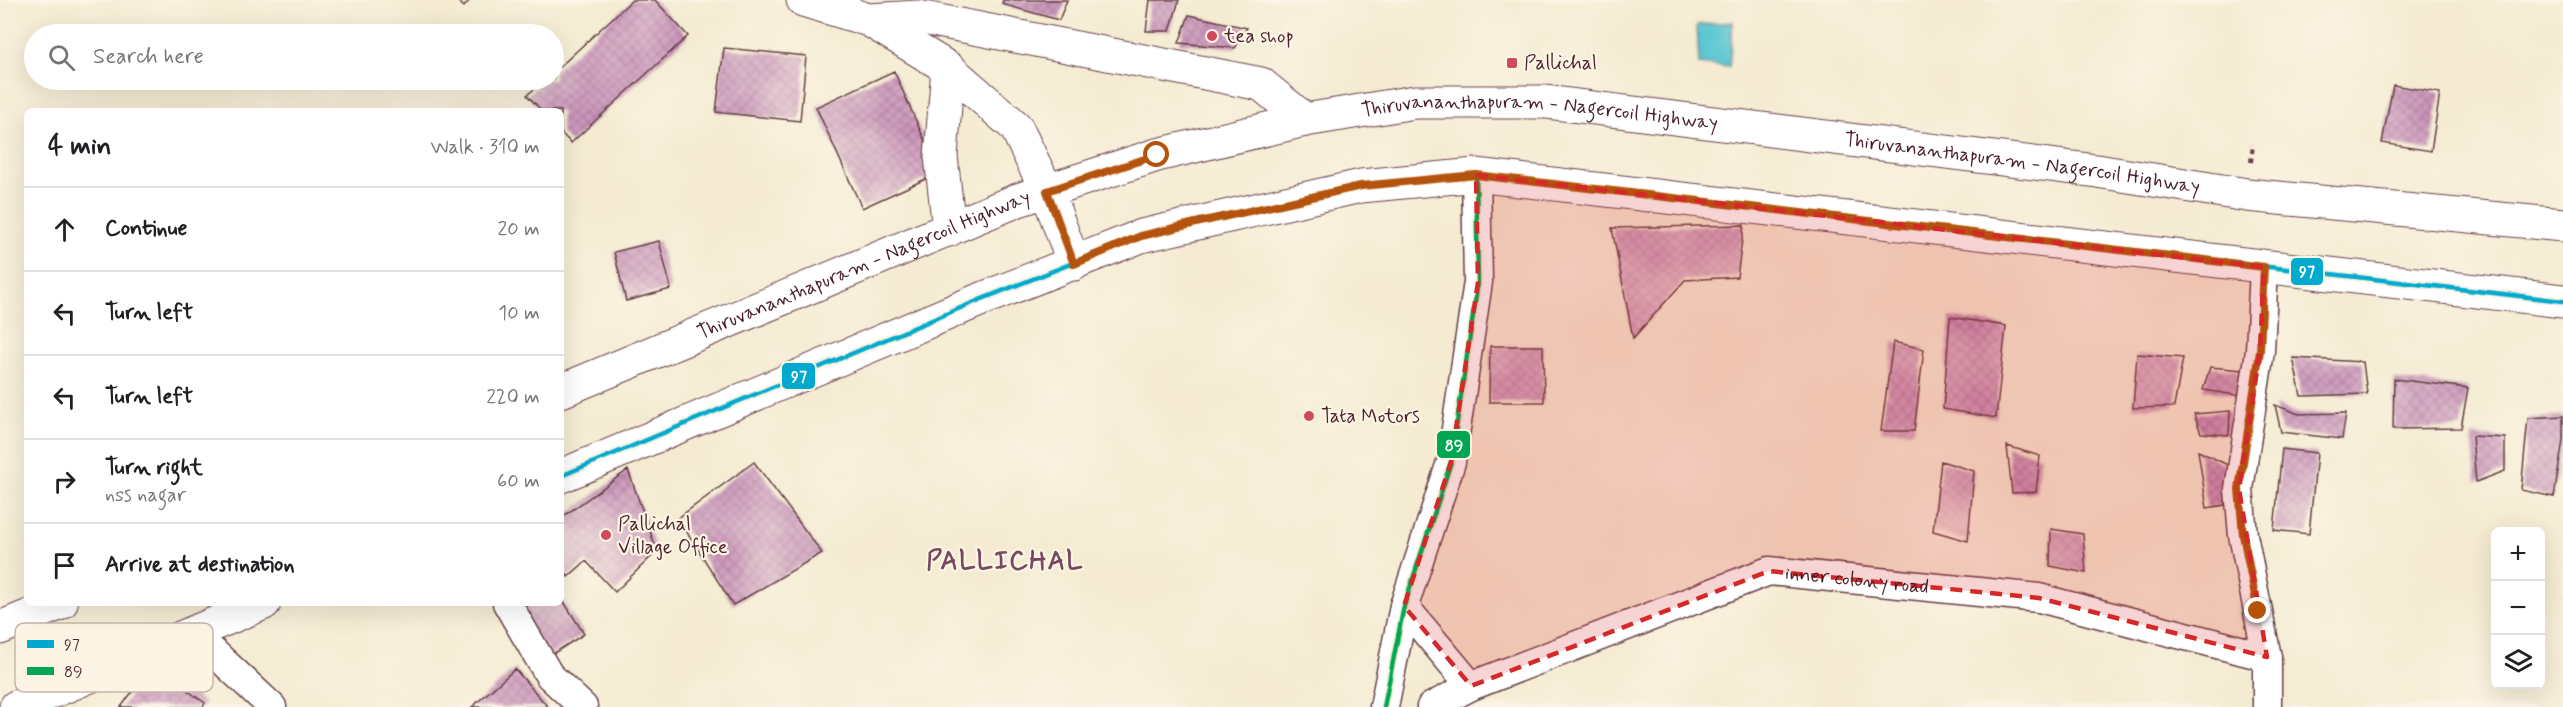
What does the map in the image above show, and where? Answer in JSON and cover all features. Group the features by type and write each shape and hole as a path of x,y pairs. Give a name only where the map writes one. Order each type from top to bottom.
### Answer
{"main road":[{"path":"803,0 869,20 948,68 1016,127 1047,191 1074,264"},
{"path":"869,20 918,17 1260,84 1305,120"},
{"path":"948,68 941,156 949,230"},
{"name":"Thiruvananthapuram - Nagercoil Highway","path":"564,390 1018,200 1157,155 1305,120 1415,102 1546,102 2097,171 2247,195 2563,225"},
{"path":"564,475 987,297 1141,236 1361,186 1476,175 2563,301"},
{"path":"0,628 54,606"},
{"path":"213,624 257,606"},
{"path":"16,707 52,692"}],"street":[{"path":"1384,707 1404,606 1450,462 1478,282 1476,175"},
{"path":"2264,267 2260,351 2239,489 2243,535 2266,657 2267,707"},
{"name":"inner colony road","path":"1431,707 1471,686 1769,571 2039,598 2266,657"},
{"path":"509,606 549,675 583,707"},
{"path":"1404,606 1471,686"},
{"path":"213,652 272,707"}],"highlighted area":[{"path":"1476,175 2264,267 2260,351 2239,489 2267,657 2039,598 1769,571 1471,686 1404,606 1451,462 1478,282"}],"water":[{"path":"1733,22 1729,67 1699,64 1697,25"}],"building":[{"path":"457,0 470,0 464,7"},
{"path":"632,0 655,0 688,36 571,143 564,136 564,108 539,108 527,95 533,90 564,90 564,63"},
{"path":"1003,0 1067,0 1059,20 1002,4"},
{"path":"1150,0 1179,0 1170,31 1146,31"},
{"name":"tea shop","path":"1189,15 1247,28 1235,48 1179,43"},
{"path":"724,48 806,56 800,121 716,112"},
{"path":"894,71 939,173 862,208 816,107"},
{"path":"2393,85 2440,93 2431,151 2382,143"},
{"path":"1744,225 1737,277 1685,280 1633,338 1612,228"},
{"path":"659,241 671,289 626,301 614,252"},
{"path":"1950,317 2006,326 1996,418 1943,409"},
{"path":"1893,342 1924,349 1914,431 1881,431"},
{"path":"1490,346 1543,346 1544,402 1489,402"},
{"path":"2137,354 2183,358 2174,407 2133,408"},
{"path":"2293,358 2363,362 2367,394 2301,396"},
{"path":"2210,367 2243,370 2242,396 2203,390"},
{"path":"2394,379 2468,388 2461,428 2393,429"},
{"path":"2275,405 2299,414 2346,413 2342,439 2281,432"},
{"path":"2230,411 2229,435 2201,433 2194,414"},
{"path":"2563,416 2563,440 2554,497 2521,490 2528,418"},
{"path":"2472,436 2505,438 2505,471 2476,482"},
{"path":"2007,446 2040,456 2036,492 2012,493"},
{"path":"2282,449 2317,453 2309,534 2274,530"},
{"path":"2198,451 2228,465 2225,505 2207,508"},
{"path":"1941,461 1974,471 1968,541 1933,531"},
{"path":"754,462 822,553 733,605 678,518"},
{"name":"Pallichal Village Office","path":"628,470 657,551 615,592 586,561 568,577 564,568 564,516"},
{"path":"2051,529 2083,534 2086,573 2050,566"},
{"path":"564,602 584,634 548,657 516,606 564,606"},
{"path":"515,669 548,707 472,707"},
{"path":"132,692 190,692 205,703 203,707 121,707"}],"transit line":[{"name":"97","path":"564,475 977,301 1141,236 1361,186 1476,175 2563,301"},
{"name":"89","path":"1384,707 1404,606 1451,462 1478,282 1476,175"}],"place":[{"name":"tea shop","path":"1212,36"},
{"name":"Pallichal","path":"1512,63"},
{"name":"Tata Motors","path":"1309,416"},
{"name":"Pallichal Village Office","path":"606,535"}],"district":[{"name":"PALLICHAL","path":"1005,562"}],"route":[{"path":"1157,155 1047,191 1074,264 1141,236 1361,186 1476,175 2264,267 2260,351 2239,489 2243,535 2258,611"}]}
